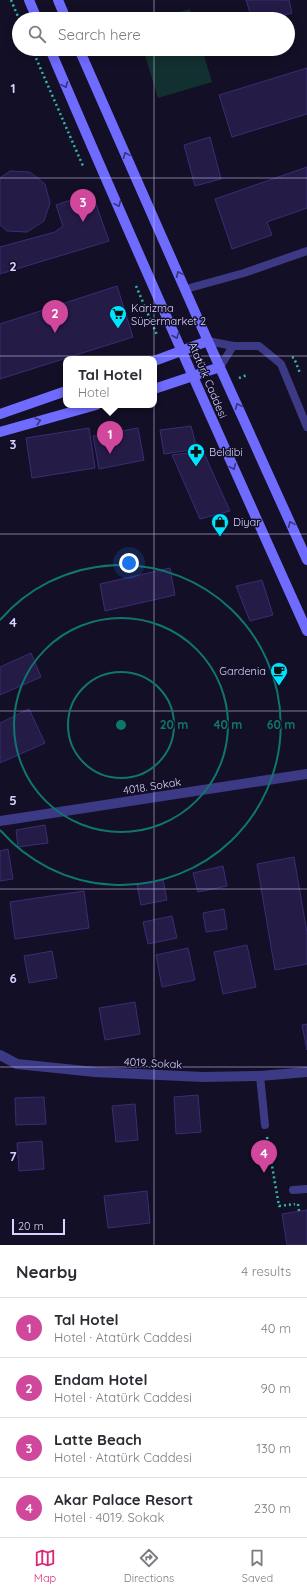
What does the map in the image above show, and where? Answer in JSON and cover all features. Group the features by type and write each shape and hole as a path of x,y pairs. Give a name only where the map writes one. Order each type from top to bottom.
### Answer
{"street":[{"path":"28,0 34,12"},
{"path":"58,0 63,12"},
{"name":"Atatürk Caddesi","path":"53,56 192,377 307,631"},
{"name":"Atatürk Caddesi","path":"82,56 307,560"},
{"path":"157,360 208,341"},
{"path":"157,388 220,367"},
{"path":"0,414 63,392"},
{"path":"0,432 85,408"},
{"name":"4018. Sokak","path":"0,821 307,774"},
{"name":"4019. Sokak","path":"0,1056 17,1064 95,1072 203,1077 260,1076 307,1072"}],"lane":[{"path":"186,289 244,273 307,251"},
{"path":"208,341 233,346 259,346 281,364 307,427"},
{"path":"220,367 233,346"},
{"path":"260,1076 265,1125"},
{"path":"293,1190 307,1188"}],"path":[{"path":"11,0 16,12"},
{"path":"265,1125 279,1206 298,1204 299,1212"}],"green space":[{"path":"190,9 191,12 180,12"},
{"path":"145,56 204,56 212,82 158,98"}],"building":[{"path":"246,0 289,0 292,12 250,12"},
{"path":"307,68 307,114 232,137 219,95"},
{"path":"210,137 221,179 195,186 184,145"},
{"path":"307,167 307,208 267,222 272,235 232,249 215,199"},
{"path":"10,171 30,172 45,184 50,203 44,221 27,232 7,231 0,225 0,178"},
{"path":"92,193 109,241 0,274 0,247 55,232 63,226 56,205"},
{"path":"117,286 133,337 73,356 63,356 63,359 0,379 0,324"},
{"path":"191,426 197,449 164,454 160,430"},
{"path":"89,428 95,468 32,478 26,438"},
{"path":"138,428 144,460 99,469 93,436"},
{"path":"203,451 230,511 200,519 172,455"},
{"path":"170,568 175,595 105,611 100,584"},
{"path":"262,580 273,615 250,621 236,586"},
{"path":"31,653 41,677 0,695 0,667"},
{"path":"29,709 45,743 0,763 0,723"},
{"path":"45,825 48,843 18,847 16,830"},
{"path":"8,849 13,879 0,881 0,851"},
{"path":"294,857 307,933 307,964 275,970 257,864"},
{"path":"223,866 227,886 198,892 193,873"},
{"path":"163,880 167,900 141,905 137,885"},
{"path":"84,891 89,928 15,939 10,902"},
{"path":"224,909 227,929 206,932 203,913"},
{"path":"172,916 177,938 148,944 143,922"},
{"path":"247,945 256,987 223,994 214,952"},
{"path":"188,948 195,980 162,987 156,955"},
{"path":"52,951 57,978 29,983 24,956"},
{"path":"135,1002 140,1034 105,1040 99,1008"},
{"path":"307,1024 307,1050 302,1025"},
{"path":"198,1095 201,1132 176,1134 174,1097"},
{"path":"44,1097 46,1124 16,1125 15,1098"},
{"path":"135,1104 138,1140 116,1142 112,1106"},
{"path":"42,1141 44,1169 19,1171 17,1143"},
{"path":"147,1191 150,1223 108,1228 104,1196"},
{"path":"307,1210 307,1245 287,1245 282,1214"}],"place":[{"name":"Latte Beach","path":"83,222"},
{"name":"Karizma Süpermarket 2","path":"118,329"},
{"name":"Endam Hotel","path":"55,333"},
{"name":"Tal Hotel","path":"110,454"},
{"name":"Beldibi","path":"196,467"},
{"name":"Diyar","path":"220,537"},
{"name":"Gardenia","path":"279,686"},
{"name":"Akar Palace Resort","path":"264,1173"}]}
